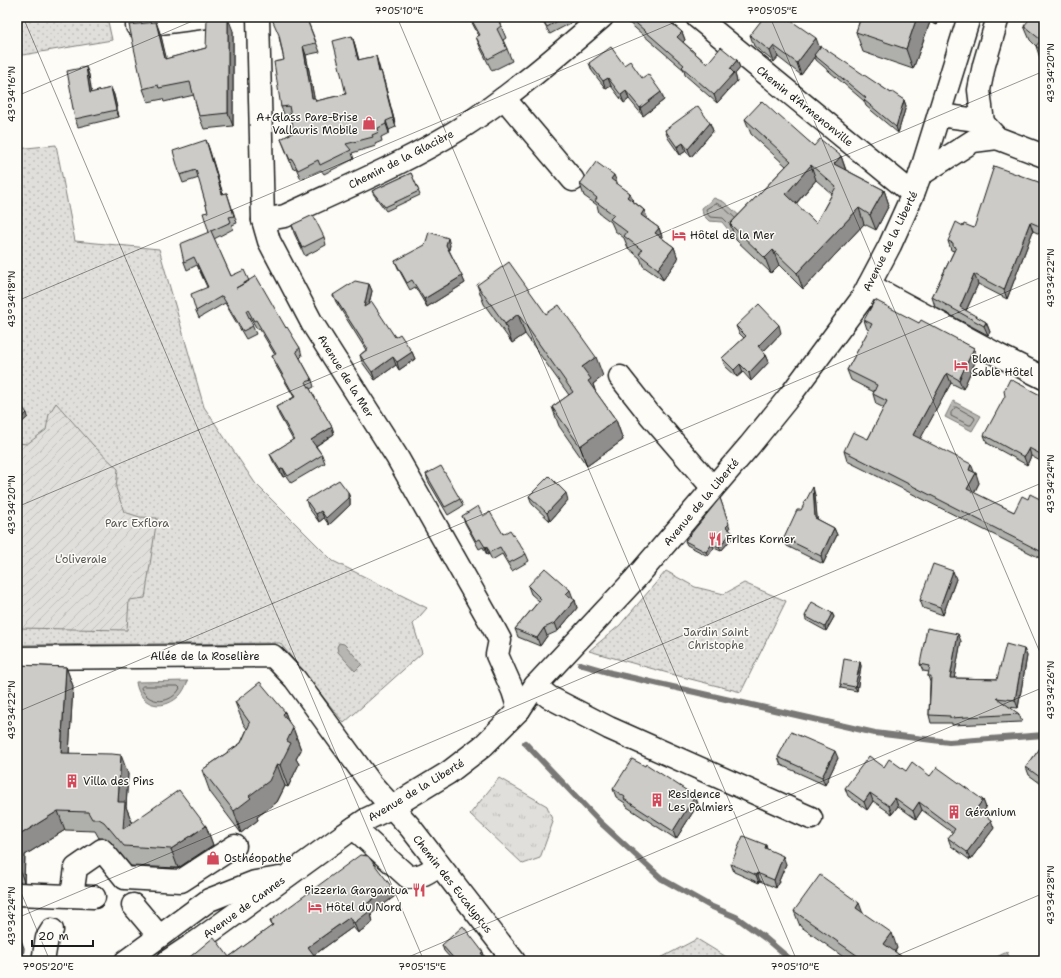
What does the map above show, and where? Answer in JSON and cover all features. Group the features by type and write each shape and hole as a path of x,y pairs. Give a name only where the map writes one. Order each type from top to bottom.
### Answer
{"street":[{"path":"137,26 207,17"},
{"name":"Avenue de la Mer","path":"258,17 263,220 269,241 312,323 397,457 500,640 497,656 513,691 519,710"},
{"name":"Chemin de la Glacière","path":"263,220 285,216 407,158 460,129 530,79 602,17"},
{"name":"Chemin d'Armenonville","path":"697,17 916,185"},
{"name":"Avenue de la Liberté","path":"288,876 367,819 392,807 448,773 463,763 483,746 519,710 535,686 635,579 796,387 861,300 890,245 916,185 969,17"},
{"path":"984,134 979,90 984,65 998,17"},
{"path":"504,98 573,180"},
{"path":"939,115 954,129 984,134 1044,156"},
{"path":"916,185 984,134"},
{"path":"868,285 998,356 1044,378"},
{"path":"620,377 712,488"},
{"name":"Allée de la Roselière","path":"17,658 273,656 294,679 372,786 392,807"},
{"path":"535,686 549,697 609,728 811,818"},
{"name":"Chemin des Eucalyptus","path":"392,807 410,827 514,961"},
{"path":"354,828 408,877 415,878 426,874 438,865"},
{"path":"72,896 76,868 102,850 126,878 181,881 235,846"},
{"name":"Avenue de Cannes","path":"126,961 209,900 255,882 288,876"},
{"name":"Avenue de Cannes","path":"168,961 288,876"},
{"path":"17,894 94,897"},
{"path":"133,905 159,936"},
{"path":"42,961 46,938 52,930"}],"green space":[{"path":"17,17 107,17 112,40 17,56"},
{"name":"Parc Exflora","path":"56,145 75,241 159,249 204,407 255,483 333,561 427,608 413,624 422,653 344,723 280,643 17,645 17,149"},
{"path":"17,200 22,200 17,273"},
{"name":"L'oliveraie","path":"56,403 93,445 118,469 116,488 124,512 140,517 157,518 145,598 129,600 127,630 17,628 17,443 27,444 46,430 49,414"},
{"name":"Jardin Saint Christophe","path":"666,571 695,587 724,594 744,583 786,601 741,692 589,651 620,625"},
{"path":"499,778 547,806 553,822 540,858 523,864 470,814"},
{"path":"697,939 733,961 655,961"}],"water":[{"path":"714,198 724,202 742,218 730,232 722,222 709,221 703,215 702,208"},
{"path":"953,401 981,416 972,431 945,417"},
{"path":"339,643 344,644 362,664 355,671 338,652 337,647"},
{"path":"188,681 183,692 178,697 171,702 158,705 146,701 141,696 136,682"},
{"path":"1007,952 1011,961 988,961"}],"building":[{"path":"271,17 306,17 316,43 303,46 312,98 315,98 316,101 346,94 333,41 352,36 358,60 376,56 379,72 381,71 393,118 386,121 386,124 378,128 379,132 372,135 373,137 346,144 351,150 320,165 318,160 298,170 292,159 290,160 281,139 294,132 289,106 281,107 274,62 284,60 279,35"},
{"path":"470,17 497,17 501,26 497,29 507,49 488,59 476,37 480,35"},
{"path":"541,17 565,17 547,27"},
{"path":"629,17 664,17 682,32 677,37 707,64 721,47 737,60 730,69 734,73 714,95 682,67 684,65"},
{"path":"764,17 787,17 816,38 797,63 774,46 770,51 750,35"},
{"path":"861,17 917,17 906,49 856,32"},
{"path":"1031,17 1044,17 1044,52 1036,46 1041,40 1024,26"},
{"path":"207,18 228,18 228,113 199,116 190,82 159,88 158,85 143,89 129,25 156,22 165,59 206,48"},
{"path":"821,46 891,93 892,92 904,100 896,127 864,100 866,98 814,55"},
{"path":"611,47 624,65 630,61 642,78 648,74 661,92 640,108 626,91 621,95 608,78 603,81 589,63"},
{"path":"86,67 90,93 111,88 116,110 75,119 67,71"},
{"path":"762,101 814,146 820,139 841,156 834,164 884,190 870,215 859,208 797,273 773,250 765,258 730,224 791,161 745,119","holes":["811,165 836,187 816,223 786,194"]},
{"path":"698,106 710,123 688,149 683,143 677,147 665,130"},
{"path":"206,140 222,194 227,193 234,216 229,217 231,222 211,231 231,276 244,270 249,280 256,276 286,328 287,327 300,348 296,351 312,380 306,382 332,427 311,440 322,455 288,476 283,468 280,470 270,454 294,439 276,407 295,397 272,356 276,354 256,320 254,321 248,310 246,311 253,326 243,331 222,296 196,311 191,294 208,287 194,257 184,262 180,244 209,232 203,213 208,212 196,170 180,175 173,151"},
{"path":"596,162 614,175 611,179 630,193 627,197 644,210 641,215 659,228 655,233 674,247 658,269 639,254 642,250 624,236 627,232 610,219 614,215 595,201 597,198 580,184"},
{"path":"994,166 1044,184 1044,228 1030,222 1004,290 974,274 960,307 986,322 984,326 932,297 956,247 953,246 953,243 948,241 956,222 963,226 964,224 974,228"},
{"path":"411,173 419,191 385,207 372,191"},
{"path":"313,215 324,237 302,248 292,225"},
{"path":"429,232 448,238 446,245 462,276 424,299 412,280 407,283 395,261 425,245"},
{"path":"509,262 546,314 559,305 596,357 582,367 591,379 588,381 616,420 580,446 552,407 573,392 518,314 505,324 477,285"},
{"path":"355,281 369,284 364,307 372,302 395,337 400,334 412,352 397,362 393,357 372,372 360,355 368,349 333,295"},
{"path":"875,300 919,323 921,320 974,348 959,380 947,373 913,435 971,464 969,470 976,473 967,489 1014,512 1022,496 1028,499 1030,494 1044,501 1044,553 844,451 853,432 868,439 887,401 873,394 877,385 847,370 872,324 864,320"},
{"path":"759,304 779,325 758,346 766,355 749,373 740,364 734,370 722,358 746,336 736,326"},
{"path":"1010,379 1044,397 1044,456 1029,448 1024,457 984,435 1005,396 1004,391"},
{"path":"17,401 27,413 17,422"},
{"path":"441,466 460,499 445,507 426,474"},
{"path":"549,476 566,493 547,513 529,496"},
{"path":"339,480 348,492 348,498 326,518 321,511 316,514 306,500"},
{"path":"813,487 815,518 834,528 821,556 784,538 797,510 801,510"},
{"path":"720,498 729,524 726,527 732,532 719,547 712,544 706,552 685,541"},
{"path":"478,506 483,516 490,512 503,534 510,530 526,554 509,563 500,547 490,552 480,539 476,541 462,516"},
{"path":"933,564 953,571 940,607 920,600"},
{"path":"545,568 570,590 566,594 575,600 555,623 544,628 537,638 515,629 541,599 528,586"},
{"path":"812,602 832,613 825,627 805,616"},
{"path":"927,628 958,634 950,678 997,679 1006,644 1024,649 1015,700 997,698 1019,714 950,718 950,716 929,715 931,676 928,676 930,666 920,664"},
{"path":"844,659 860,662 855,687 840,684"},
{"path":"17,665 66,667 61,753 121,755 118,802 125,802 123,829 179,790 206,826 171,849 124,846 104,822 99,819 92,819 88,812 58,811 18,836 17,862"},
{"path":"260,682 285,712 283,714 293,728 287,741 291,743 280,765 277,764 269,781 249,796 251,798 234,811 202,770 241,743 250,723 235,702"},
{"path":"791,732 835,751 822,777 778,757"},
{"path":"1044,743 1044,780 1026,767"},
{"name":"Géranium","path":"869,756 884,767 889,759 906,771 912,762 930,776 937,767 983,800 976,809 991,820 967,852 948,838 955,829 919,802 913,811 895,798 889,806 870,793 864,802 845,788"},
{"name":"Residence Les Palmiers","path":"632,759 645,766 646,764 695,796 673,831 624,799 625,797 613,789"},
{"path":"743,836 766,845 765,848 783,856 774,880 757,873 756,875 731,864"},
{"path":"360,855 368,856 391,886 365,905 370,911 354,923 350,917 308,947 314,955 307,961 260,961 256,957 250,961 185,961 214,937 229,957 273,925 270,921"},
{"path":"820,875 859,903 856,908 892,933 884,944 908,961 865,961 794,911"},
{"path":"463,926 483,952 481,953 487,961 456,961 442,945"}],"waterway":[{"path":"580,664 611,673 875,733 949,742 1044,735"},
{"path":"525,743 601,823 662,879 710,906 736,917 765,938 792,961"}],"place":[{"name":"A+Glass Pare-Brise Vallauris Mobile","path":"369,123"},
{"name":"Hôtel de la Mer","path":"679,235"},
{"name":"Blanc Sable Hôtel","path":"961,365"},
{"name":"Frites Korner","path":"715,539"},
{"name":"Villa des Pins","path":"72,781"},
{"name":"Residence Les Palmiers","path":"657,800"},
{"name":"Géranium","path":"954,812"},
{"name":"Osthéopathe","path":"213,858"},
{"name":"Pizzeria Gargantua","path":"419,890"},
{"name":"Hôtel du Nord","path":"315,907"}]}
